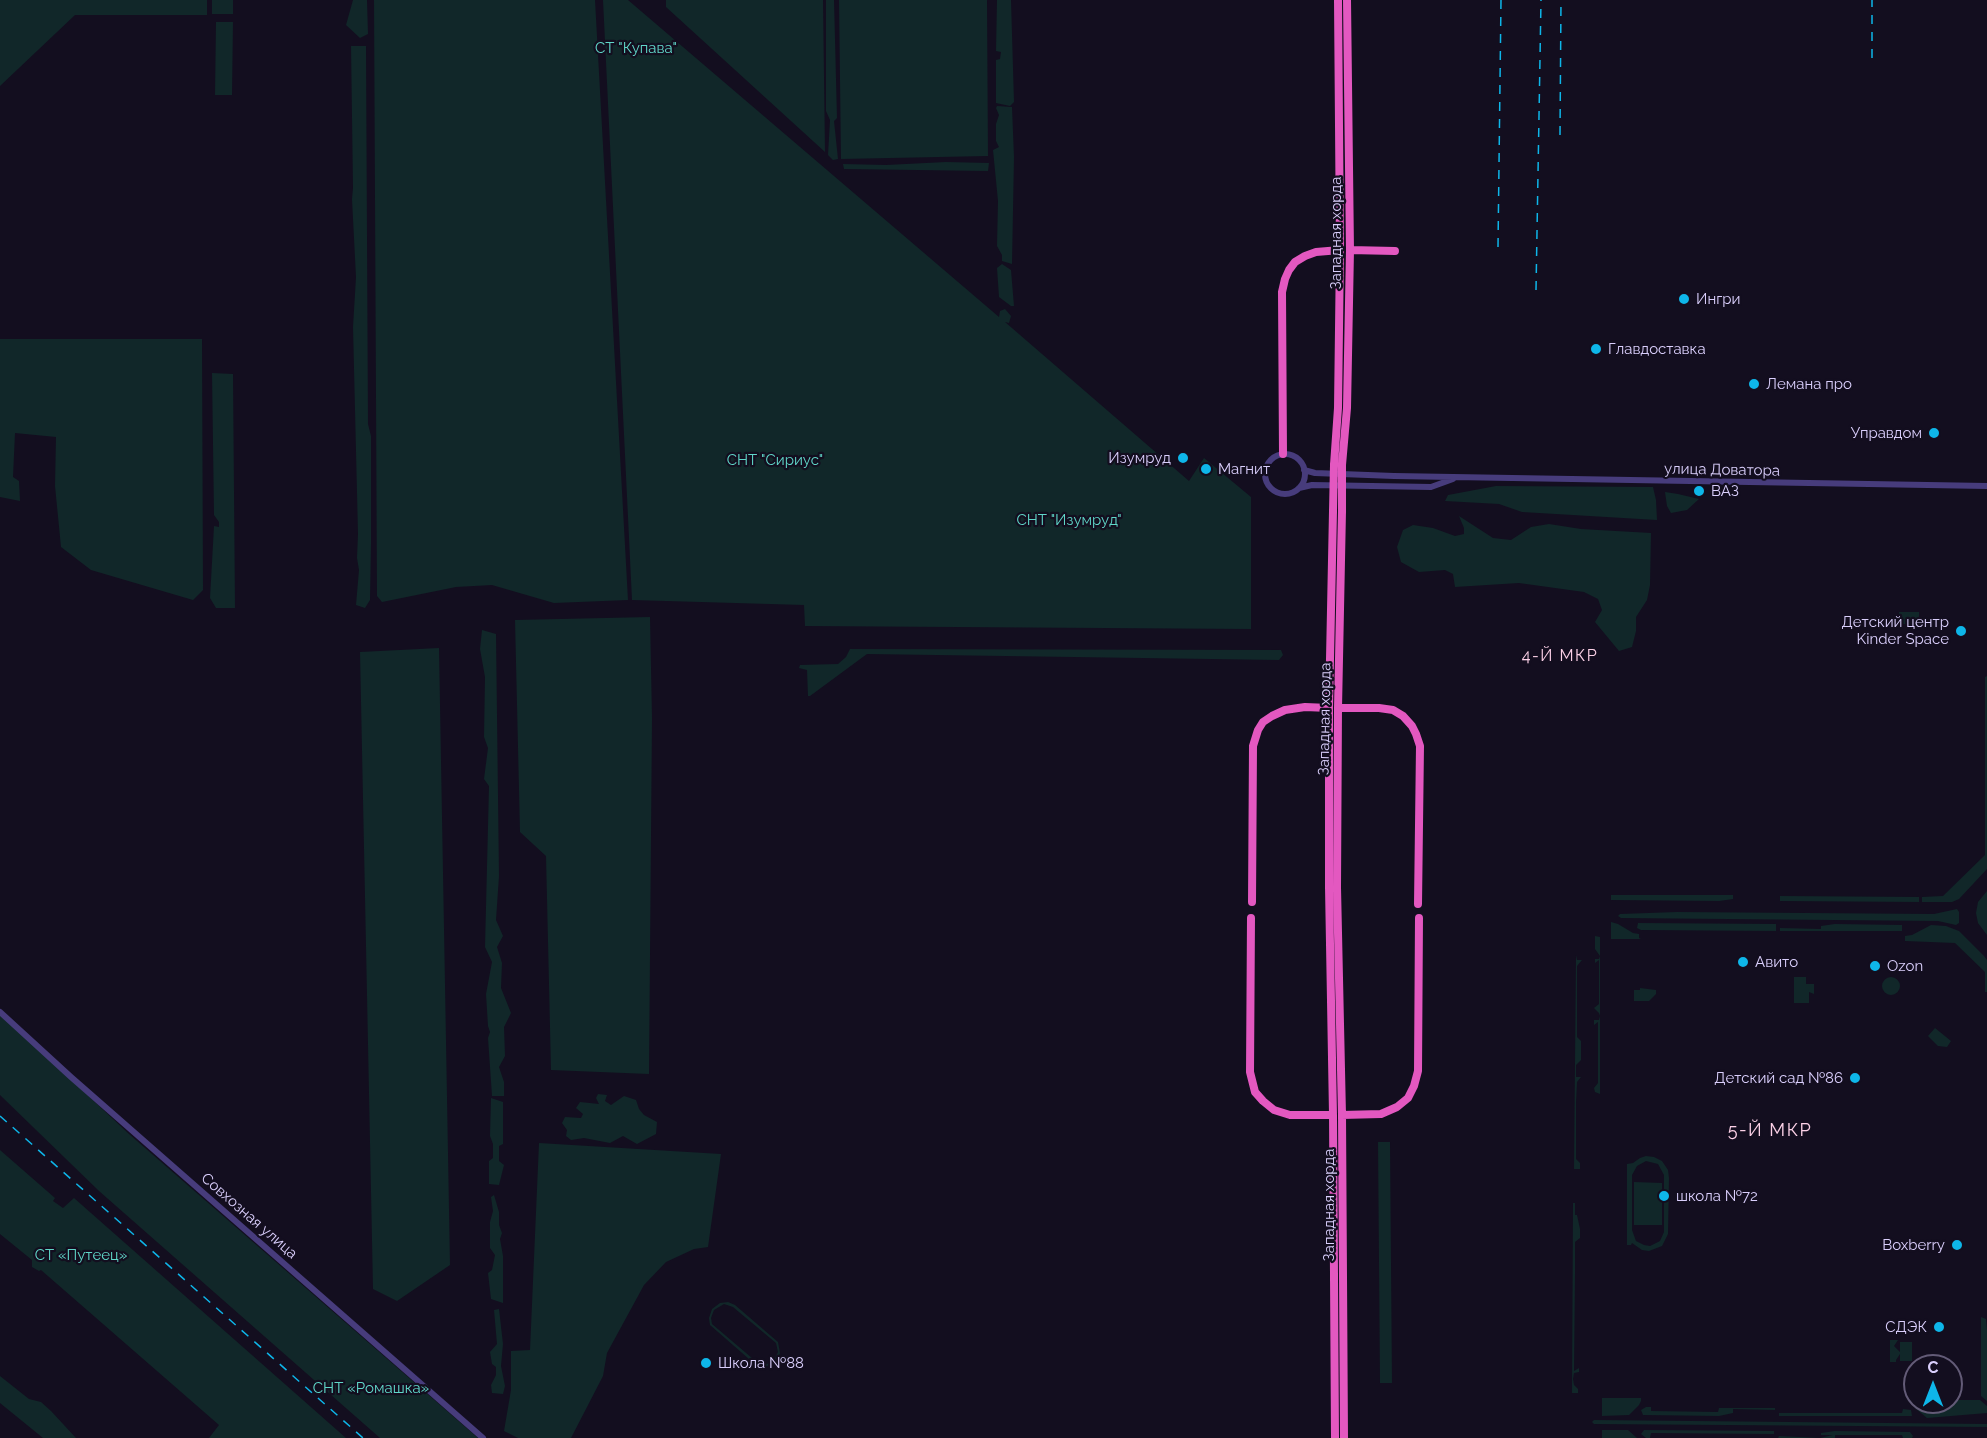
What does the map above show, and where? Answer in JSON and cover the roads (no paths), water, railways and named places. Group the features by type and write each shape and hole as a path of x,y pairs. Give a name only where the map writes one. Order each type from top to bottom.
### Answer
{"highway":[{"name":"Западная хорда","path":"1338,0 1340,250 1333,929 1344,1438"},
{"name":"Западная хорда","path":"1338,465 1347,408 1350,250 1347,0"},
{"path":"1283,454 1282,291 1285,279 1295,262 1305,256 1316,252 1340,250"},
{"path":"1350,250 1395,251"},
{"path":"1252,902 1253,746 1258,730 1263,722 1285,710 1305,707 1370,707 1393,710 1403,716 1412,726 1420,746 1418,904"},
{"path":"1251,918 1250,1072 1255,1092 1274,1110 1290,1114 1337,1115 1381,1114 1397,1107 1408,1098 1414,1086 1418,1071 1419,918"},
{"name":"Западная хорда","path":"1335,1438 1337,1115"}],"street":[{"path":"1283,454 1295,457 1301,462 1304,470 1304,478 1299,488 1293,493 1281,494 1272,490 1264,475 1267,465 1274,457 1283,454"},
{"name":"улица Доватора","path":"1304,470 1315,473 1457,477 1987,486"},
{"name":"улица Доватора","path":"1299,488 1312,485 1431,487 1457,477"},
{"name":"Совхозная улица","path":"0,1012 483,1438"}],"railway":[{"path":"1498,247 1501,0"},
{"path":"1536,290 1541,0"},
{"path":"1560,135 1561,0"},
{"path":"1872,0 1872,58"},
{"path":"0,1116 363,1438"}],"place":[{"name":"Ингри","path":"1684,299"},
{"name":"Главдоставка","path":"1596,349"},
{"name":"Лемана про","path":"1754,384"},
{"name":"Управдом","path":"1934,433"},
{"name":"Изумруд","path":"1183,458"},
{"name":"Магнит","path":"1206,469"},
{"name":"ВАЗ","path":"1699,491"},
{"name":"Детский центр Kinder Space","path":"1961,631"},
{"name":"Авито","path":"1743,962"},
{"name":"Ozon","path":"1875,966"},
{"name":"Детский сад №86","path":"1855,1078"},
{"name":"школа №72","path":"1664,1196"},
{"name":"Boxberry","path":"1957,1245"},
{"name":"СДЭК","path":"1939,1327"},
{"name":"Школа №88","path":"706,1363"}],"district":[{"name":"4-Й МКР","path":"1560,656"},
{"name":"5-Й МКР","path":"1770,1131"}],"park label":[{"name":"СТ \"Купава\"","path":"636,48"},
{"name":"СНТ \"Сириус\"","path":"775,460"},
{"name":"СНТ \"Изумруд\"","path":"1069,520"},
{"name":"СТ «Путеец»","path":"81,1255"},
{"name":"СНТ «Ромашка»","path":"371,1388"}]}
